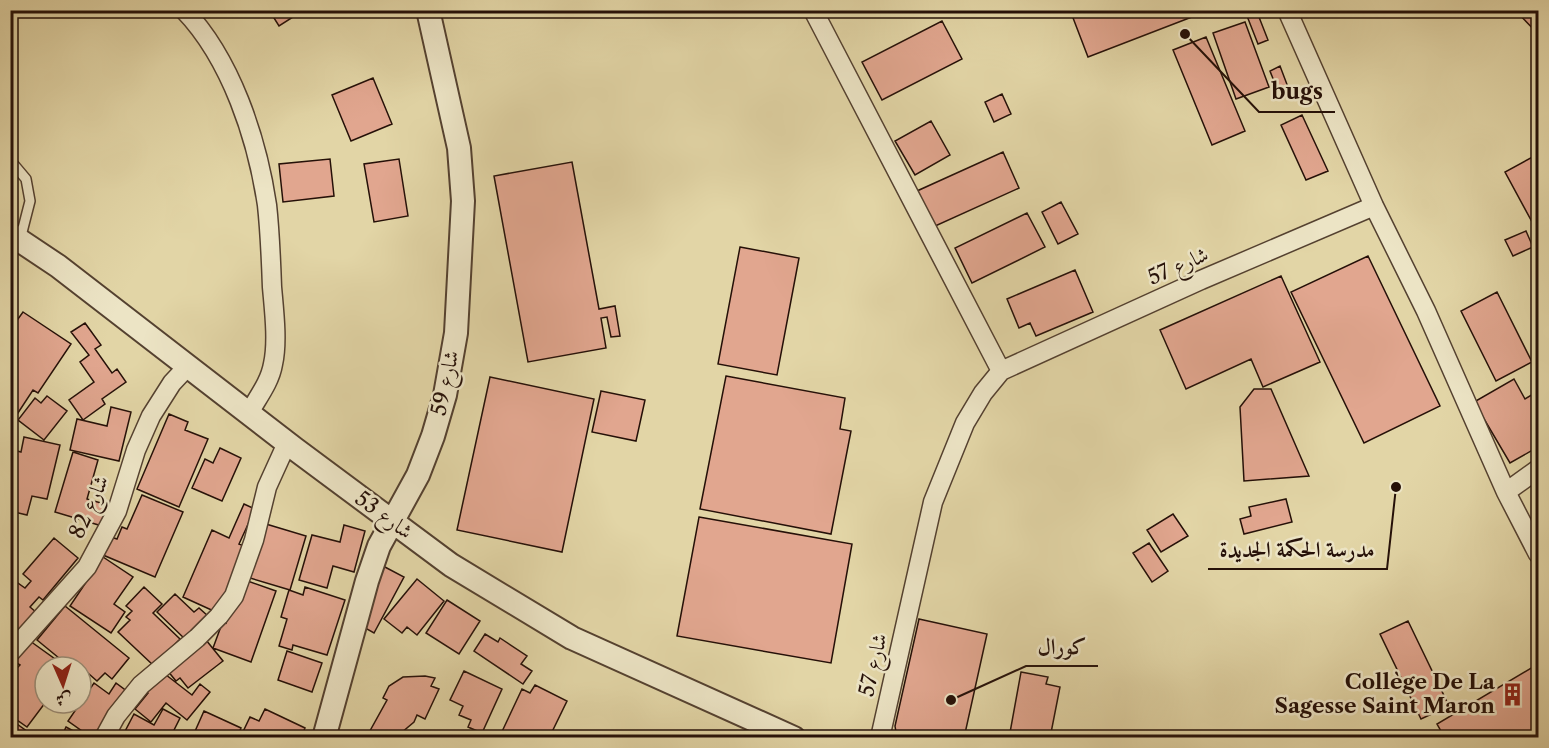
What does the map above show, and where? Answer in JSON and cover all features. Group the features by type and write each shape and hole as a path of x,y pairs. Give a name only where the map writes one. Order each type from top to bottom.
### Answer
{"street":[{"path":"184,10 212,48 250,127 267,204 274,363 264,388 249,413"},
{"name":"شارع 59","path":"324,738 367,581 379,546 418,475 433,436 445,395 456,333 463,201 459,148 428,10"},
{"path":"813,10 1001,371"},
{"path":"1287,10 1374,206 1426,311 1506,492 1539,555"},
{"name":"شارع 57","path":"880,738 933,502 965,423 983,393 1001,371 1201,280 1374,206"},
{"name":"شارع 53","path":"15,237 58,266 188,367 452,565 572,638 794,738"},
{"name":"شارع 82","path":"10,653 87,567 117,511 136,450 150,416 172,383 188,367"},
{"path":"104,738 116,716 141,685 197,638 219,616 234,596 254,540 267,487 287,442"},
{"path":"1506,492 1539,469"}],"lane":[{"path":"10,160 26,179 30,201 15,237"}],"building":[{"path":"269,10 304,10 279,26"},
{"path":"1070,10 1210,10 1088,57"},
{"path":"1515,10 1538,10 1538,34"},
{"path":"1257,12 1268,40 1258,44 1247,16"},
{"path":"942,21 962,59 882,100 862,62"},
{"path":"1245,22 1269,87 1236,99 1213,33"},
{"path":"1206,37 1245,131 1212,145 1173,50"},
{"path":"1280,66 1291,95 1281,99 1270,71"},
{"path":"373,78 392,124 351,141 332,95"},
{"path":"1002,94 1011,114 994,122 985,102"},
{"path":"1302,115 1328,171 1306,180 1281,125"},
{"path":"931,121 950,155 915,175 895,141"},
{"path":"1003,152 1019,188 933,227 917,191"},
{"path":"1538,154 1538,233 1505,172"},
{"path":"330,159 334,196 283,202 279,164"},
{"path":"399,159 408,216 374,222 364,164"},
{"path":"572,162 599,309 615,306 620,336 611,337 607,317 601,318 606,348 528,362 494,176"},
{"path":"1061,202 1078,234 1058,244 1042,212"},
{"path":"1027,213 1045,247 972,283 955,248"},
{"path":"1526,231 1533,247 1513,256 1505,240"},
{"path":"740,247 799,258 777,375 718,364"},
{"path":"1368,256 1440,406 1364,443 1291,292"},
{"path":"1075,270 1093,312 1036,336 1030,323 1019,328 1007,299"},
{"path":"1281,276 1320,362 1263,387 1251,359 1186,389 1160,330"},
{"path":"1497,292 1532,362 1496,381 1461,311"},
{"path":"23,312 71,344 38,393 33,390 12,422 10,330"},
{"path":"85,323 101,345 95,349 112,373 117,369 126,382 102,399 105,404 83,420 69,400 94,382 80,362 89,355 71,332"},
{"path":"726,376 845,398 840,429 851,431 831,534 700,509"},
{"path":"490,377 594,399 562,552 457,530"},
{"path":"1514,379 1525,399 1538,391 1538,447 1510,463 1474,402"},
{"path":"1254,389 1271,389 1309,476 1244,481 1240,407"},
{"path":"601,391 645,400 636,441 592,432"},
{"path":"47,396 67,411 44,440 18,420 35,398 41,403"},
{"path":"111,407 131,412 119,461 70,450 77,419 107,426"},
{"path":"169,414 188,422 185,430 208,439 179,507 137,489"},
{"path":"24,437 60,445 47,499 32,496 27,515 10,511 10,449 21,452"},
{"path":"220,448 241,458 222,501 192,488 205,459 213,463"},
{"path":"73,452 98,460 87,499 108,505 102,526 55,512"},
{"path":"142,495 183,512 155,577 103,555 111,537 117,539 122,527 127,529"},
{"path":"1286,499 1292,522 1244,534 1240,519 1251,516 1249,507"},
{"path":"244,504 255,509 239,544 247,547 218,613 183,597 212,530 229,538"},
{"path":"1173,514 1188,536 1161,552 1147,530"},
{"path":"699,517 852,544 831,663 677,636"},
{"path":"266,524 306,536 290,590 250,578"},
{"path":"344,525 365,531 354,572 333,566 327,588 299,580 312,535 340,542"},
{"path":"54,538 78,558 43,600 39,597 30,607 37,613 20,632 10,624 10,587 15,581 25,588 31,581 23,574"},
{"path":"1149,543 1168,571 1152,582 1133,553"},
{"path":"103,557 133,577 114,604 125,612 111,633 70,606"},
{"path":"383,566 404,577 374,633 358,624"},
{"path":"242,579 276,591 251,662 213,648 223,621 226,623"},
{"path":"417,579 444,601 417,635 407,627 402,633 384,619"},
{"path":"144,587 162,604 153,613 180,639 154,666 118,632 130,620 126,617 132,611 126,606"},
{"path":"305,587 345,600 327,655 293,645 292,650 279,646 287,619 281,617 289,590 303,595"},
{"path":"175,594 194,612 199,608 208,616 188,642 157,612"},
{"path":"447,600 480,621 459,654 426,633"},
{"path":"65,606 129,658 112,679 105,673 97,681 93,678 93,655 55,655 37,640"},
{"path":"919,619 987,634 964,738 897,738 895,726"},
{"path":"1408,621 1449,706 1421,719 1380,634"},
{"path":"485,634 498,642 500,638 527,656 521,664 532,671 523,684 474,651"},
{"path":"206,640 223,661 188,688 180,678 176,681 167,670"},
{"path":"30,641 49,655 33,655 33,715 36,715 27,727 10,715 10,708 13,704 10,702 10,672 20,665 15,662"},
{"path":"287,651 322,663 312,692 278,680"},
{"name":"Collège De La Sagesse Saint Maron","path":"1538,664 1538,738 1445,738 1437,724"},
{"path":"161,671 192,695 200,684 210,692 187,720 166,703 151,722 135,709 148,693 145,690"},
{"path":"464,671 502,689 482,733 468,727 471,720 459,715 463,706 450,700"},
{"path":"1021,672 1048,677 1046,684 1060,687 1050,738 1009,738"},
{"path":"403,677 435,678 431,686 439,689 425,719 417,715 414,722 395,738 366,738 387,700 383,698 389,686"},
{"path":"116,683 128,692 96,738 92,738 68,721 72,715 93,715 93,684 109,694"},
{"path":"535,685 567,701 549,738 499,738 522,689 530,693"},
{"path":"163,709 180,718 170,738 113,738 117,732 123,735 134,714 154,725"},
{"path":"265,709 305,728 301,738 240,738 250,717 259,721"},
{"path":"204,711 241,728 237,738 192,738"},
{"path":"10,719 28,732 24,738 10,738"},
{"path":"66,727 86,738 61,738"}],"place":[{"name":"bugs","path":"1185,34"},
{"name":"مدرسة الحكمة الجديدة","path":"1396,487"},
{"name":"Collège De La Sagesse Saint Maron","path":"1513,694"},
{"name":"كورال","path":"951,700"}]}
